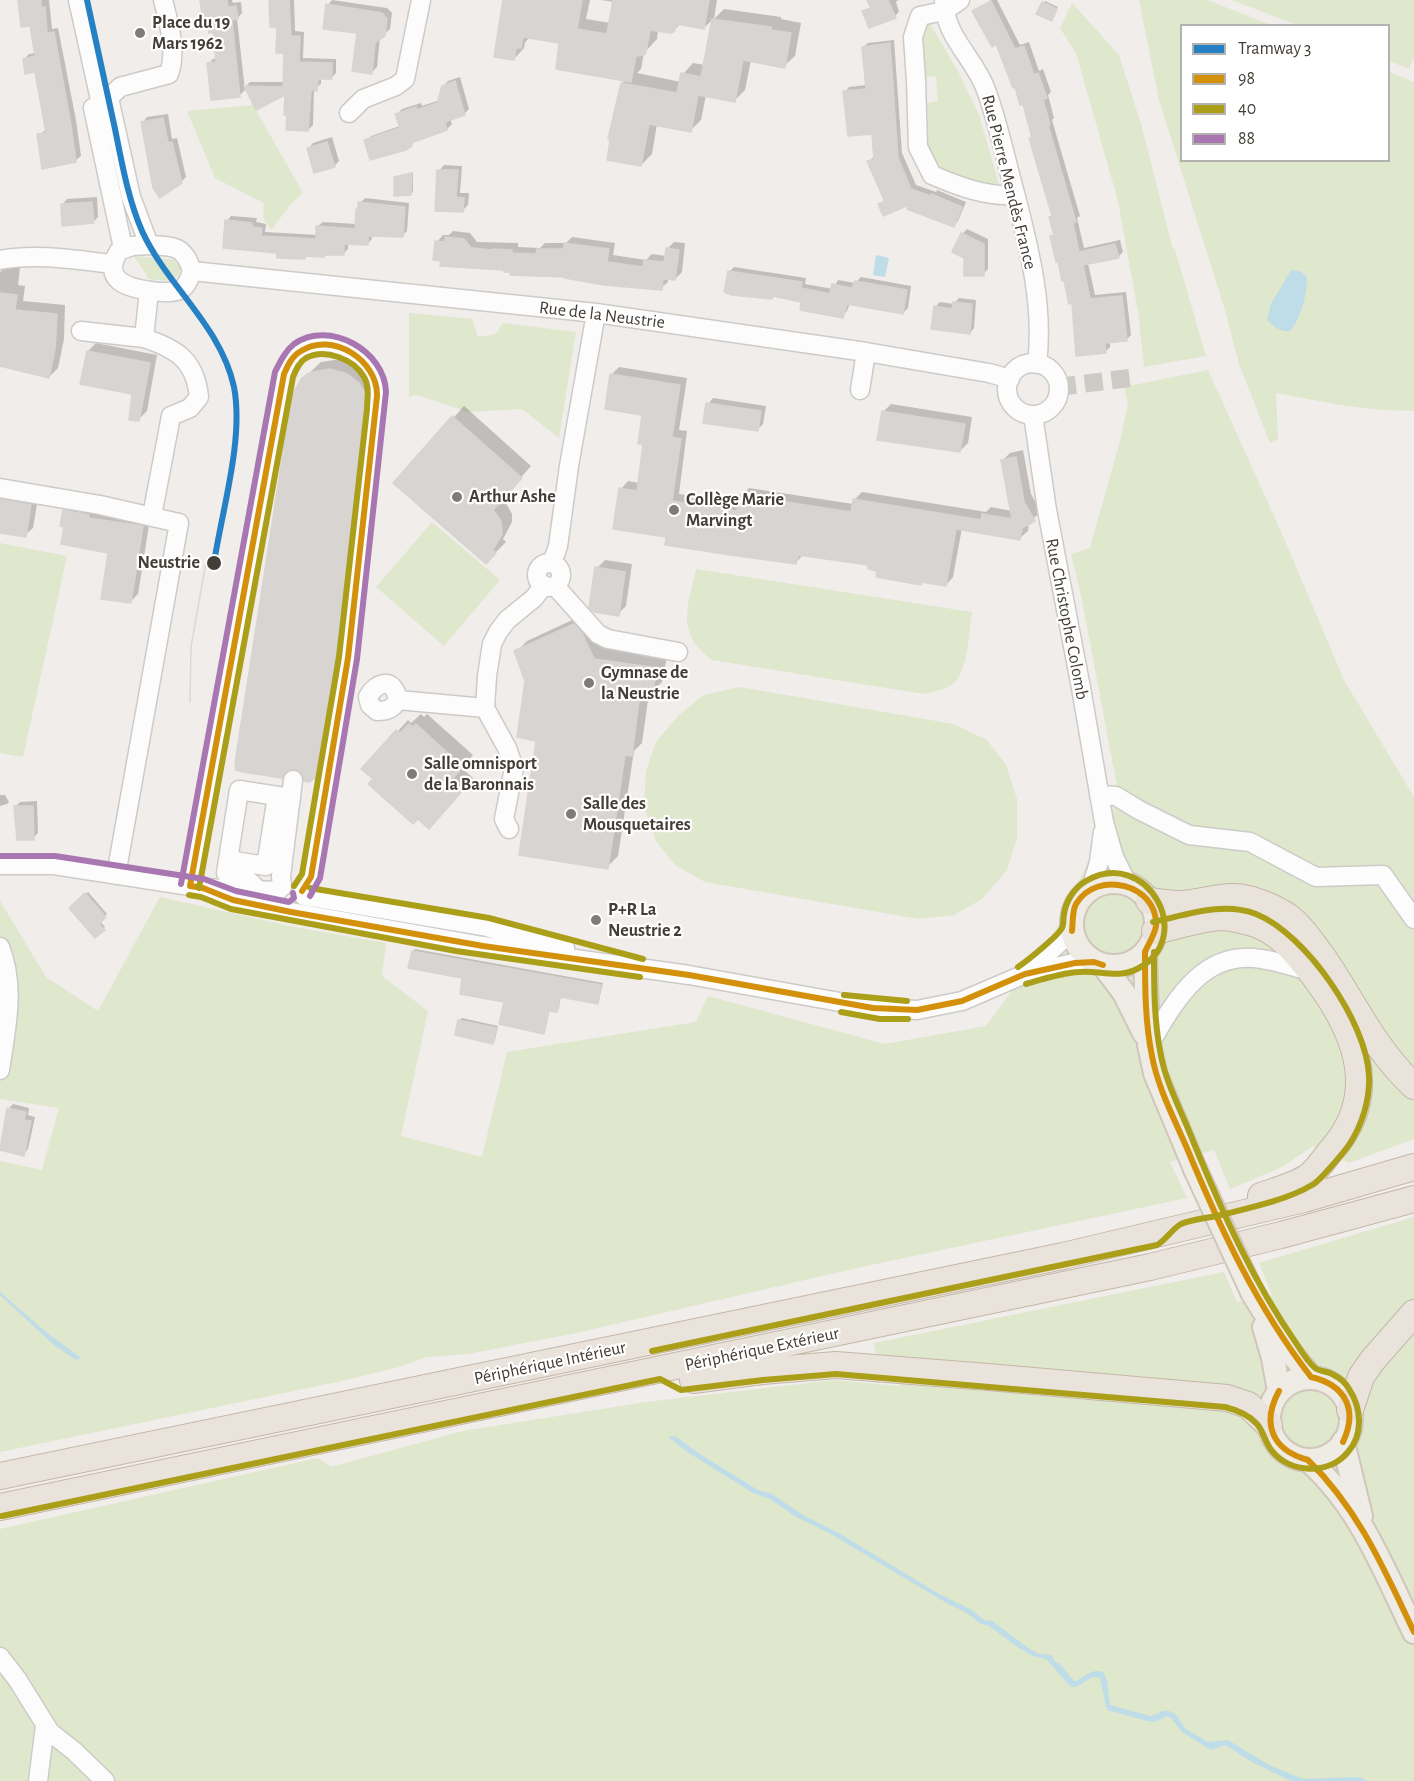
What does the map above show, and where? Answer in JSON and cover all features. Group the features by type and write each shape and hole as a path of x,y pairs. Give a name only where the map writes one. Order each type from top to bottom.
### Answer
{"highway":[{"path":"1149,901 1182,904 1220,897 1248,899 1290,918 1304,931 1374,1037 1403,1076 1414,1086"},
{"path":"1150,941 1223,917 1252,922 1273,933 1300,957 1333,1001 1357,1055 1359,1097 1352,1121 1341,1141 1308,1177 1258,1197 1177,1216 1155,1236"},
{"name":"Périphérique Intérieur","path":"0,1476 1155,1236 1304,1199 1414,1167"},
{"name":"Périphérique Extérieur","path":"0,1507 1150,1267 1414,1199"},
{"path":"1350,1410 1361,1377 1414,1313"},
{"path":"661,1370 681,1381 836,1365 1227,1398 1254,1410 1269,1425"}],"main road":[{"path":"1149,1045 1124,993 1099,963 1080,949 1072,931 1074,909 1082,896 1091,889 1109,882 1128,885 1141,892 1149,901 1155,915 1150,941 1146,991 1149,1045 1155,1072 1195,1169 1253,1294 1274,1358 1279,1391"},
{"path":"1099,963 1116,966 1129,963 1150,941"},
{"path":"1253,1294 1286,1347 1311,1377"},
{"path":"1311,1377 1323,1379 1336,1387 1344,1396 1350,1410 1350,1428 1343,1442 1330,1454 1308,1460 1292,1456 1282,1449 1272,1436 1269,1425 1270,1409 1279,1391 1293,1381 1311,1377"},
{"path":"1343,1442 1363,1526"},
{"path":"1308,1460 1328,1478 1363,1526 1414,1632"}],"street":[{"path":"78,0 108,98 131,197 149,245"},
{"path":"123,248 93,108 120,87 169,74 172,49 163,0"},
{"path":"349,113 363,99 396,86 405,79 421,0"},
{"path":"960,0 942,4 920,16 912,37 918,147 932,175 987,194 1015,195"},
{"name":"Rue Pierre Mendès France","path":"942,4 947,24 986,87 1004,147 1039,309 1040,345 1037,364"},
{"path":"149,245 182,251 189,260 192,271 188,282 182,289 171,292 150,291 122,284 115,276 113,264 119,251 123,248 149,245"},
{"path":"0,260 54,258 113,264"},
{"name":"Rue de la Neustrie","path":"192,271 596,314 866,352 989,373 1010,379"},
{"path":"144,338 150,291"},
{"path":"509,829 504,819 514,768 507,748 485,708 492,644 507,620 549,586 561,580 559,568 552,563 558,546 569,466 596,314"},
{"path":"81,331 144,338 177,352 189,365 197,380 199,397 189,408 171,416 152,516"},
{"path":"197,887 285,374 290,360 304,348 339,347 354,354 366,365 376,381 376,410 348,658 311,877 300,905 288,911"},
{"path":"860,390 866,352"},
{"path":"1027,364 1037,364 1054,374 1058,383 1058,393 1049,410 1033,415 1021,412 1012,404 1007,391 1010,379 1019,368 1027,364"},
{"name":"Rue Christophe Colomb","path":"1033,415 1047,510 1104,822 1114,857 1128,885"},
{"path":"0,488 152,516 178,523 116,875"},
{"path":"549,586 598,634 608,639 678,652"},
{"path":"398,700 485,708"},
{"path":"228,860 266,866 284,797 293,780"},
{"path":"257,890 243,876 226,873 239,790 284,797"},
{"path":"1099,795 1116,796 1189,835 1250,842 1316,877 1383,874 1414,920"},
{"path":"284,797 281,876 277,898 280,905 288,911"},
{"name":"Rue Christophe Colomb","path":"1091,889 1099,862 1104,822"},
{"path":"0,865 54,865 197,887 267,892 293,884 303,893 312,896 488,927 645,969"},
{"path":"197,887 233,900 483,946 645,969 850,1005 897,1010 917,1010 962,1001 1024,974 1075,963 1099,963"},
{"path":"1024,974 1072,931"},
{"path":"0,947 9,979 9,1002 0,1070"},
{"path":"1149,1045 1173,1004 1192,982 1216,964 1238,959 1259,958 1310,970"},
{"path":"0,1657 17,1679 50,1732 105,1781"},
{"path":"38,1781 45,1726"}],"green space":[{"path":"1139,0 1207,0 1268,24 1180,24 1180,162 1390,162 1390,72 1414,82 1414,411 1362,408 1276,393 1278,439 1270,443 1239,364 1225,310 1159,100"},
{"path":"1232,0 1414,0 1414,57 1409,69 1390,61 1390,24 1294,24"},
{"path":"1072,3 1119,55 1141,124 1172,246 1206,356 1144,367 1138,312 1118,201 1076,53 1060,28"},
{"path":"929,22 959,73 979,115 999,184 988,187 942,172 925,145 923,122 928,121 927,103 938,101 936,76 924,77 918,26"},
{"path":"253,105 303,193 291,204 271,230 263,217 264,203 215,178 187,111"},
{"path":"134,256 174,260 180,267 179,273 177,277 169,280 149,279"},
{"path":"409,313 472,319 478,337 496,334 503,323 576,332 559,438 522,409 468,412 417,395 409,397"},
{"path":"1208,370 1283,536 1344,680 1414,797 1414,1139 1349,1163 1313,1146 1282,1167 1230,1189 1214,1150 1170,1162 1187,1198 857,1268 576,1333 468,1354 427,1357 399,1367 337,1382 0,1452 0,1161 42,1170 59,1108 0,1099 0,901 46,977 98,1011 160,897 289,926 386,943 382,976 428,1011 401,1136 482,1157 507,1052 696,1022 708,996 885,1044 986,1026 1052,937 1119,797 1082,600 1071,554 1090,548 1128,405 1124,387"},
{"path":"432,522 500,580 444,646 376,587"},
{"path":"0,543 67,556 23,757 0,753"},
{"path":"696,569 972,612 963,668 952,685 924,694 712,660 693,640 687,619"},
{"path":"740,687 953,724 987,740 1006,765 1017,799 1017,838 1007,870 982,899 954,915 919,919 705,882 675,865 656,841 644,806 646,771 656,742 679,715 704,695"},
{"path":"1414,1217 1414,1781 0,1781 0,1529 318,1458 331,1467 463,1431 646,1402 834,1380 900,1386 907,1361 876,1355 874,1343 1224,1272 1237,1302 1272,1295 1259,1263"}],"water":[{"path":"876,255 889,258 885,277 873,275"},
{"path":"1291,270 1300,271 1307,277 1307,284 1305,298 1294,326 1290,331 1283,331 1267,320 1271,304"},
{"path":"0,1292 46,1332 81,1358 76,1360 54,1345 0,1295"},
{"path":"675,1436 758,1490 772,1494 803,1515 842,1535 939,1594 972,1610 985,1621 991,1620 1031,1650 1039,1654 1052,1655 1055,1662 1059,1663 1074,1681 1092,1672 1103,1672 1107,1681 1110,1705 1151,1716 1169,1711 1175,1714 1186,1729 1208,1742 1228,1740 1269,1765 1303,1779 1359,1777 1367,1781 1291,1781 1250,1761 1227,1746 1211,1750 1182,1732 1167,1716 1155,1722 1107,1710 1100,1678 1093,1677 1071,1687 1046,1659 1033,1656 988,1625 981,1624 967,1613 829,1533 796,1517 770,1499 753,1493 689,1453 668,1437"}],"building":[{"path":"18,0 41,0 41,7 45,7 47,33 54,32 76,162 42,169 37,134 46,133 35,72 25,74 23,59 35,56 30,26 21,27"},
{"path":"200,0 227,0 228,7 236,6 238,19 232,20 240,97 211,100 207,63 216,62 213,32 209,33 207,22 203,23"},
{"path":"269,0 289,0 291,36 300,36 299,62 332,63 332,79 318,79 317,91 311,90 308,131 286,130 285,95 256,110 244,86 283,87 284,53 276,53 277,27 270,27"},
{"path":"503,0 582,0 577,29 607,34 613,0 709,0 704,29 677,24 674,32 670,33 650,30 646,52 644,55 636,56 631,82 556,69 559,43 523,37 521,48 516,48 514,60 494,57"},
{"path":"867,0 888,0 896,18 869,28 862,11 871,8"},
{"path":"991,1 1015,49 1024,46 1034,75 1038,73 1047,98 1043,99 1050,125 1048,125 1076,222 1073,223 1079,252 1115,244 1119,258 1083,265 1090,299 1122,296 1127,341 1105,343 1106,353 1076,356 1072,303 1069,304 1064,281 1062,281 1058,262 1056,262 1050,236 1054,235 1049,217 1052,216 1029,138 1032,138 1023,104 1020,105 1015,87 1013,88 996,44 992,47 972,11"},
{"path":"1042,2 1057,9 1052,21 1036,14"},
{"path":"326,4 382,13 387,19 385,36 375,43 372,74 352,71 357,33 323,29"},
{"path":"712,19 771,27 771,30 791,33 785,68 743,60 735,102 698,95 691,132 649,124 641,166 607,160 610,140 608,139 621,83 677,93 681,73 701,77"},
{"path":"890,43 898,158 911,189 931,196 931,194 962,207 954,227 907,209 909,205 883,216 878,204 885,202 867,161 874,160 872,134 848,136 843,91 866,89 862,47"},
{"path":"455,81 465,115 445,122 447,130 411,143 412,146 406,150 370,160 364,140 400,128 395,114 437,103 442,86"},
{"path":"163,118 168,143 172,142 182,183 160,198 153,188 141,122"},
{"path":"327,142 335,167 314,173 307,148"},
{"path":"437,170 458,170 456,197 464,198 463,212 435,211"},
{"path":"412,173 411,195 394,196 394,177"},
{"path":"92,202 94,223 62,226 61,204"},
{"path":"358,202 405,207 403,237 368,236 368,245 344,244 344,255 305,256 305,259 277,258 277,253 223,248 225,220 252,223 252,227 262,228 261,236 316,239 316,226 355,229"},
{"path":"961,233 984,244 984,276 964,276 964,258 952,252"},
{"path":"445,237 464,239 471,248 512,250 512,253 536,254 537,249 564,249 564,243 609,249 607,262 643,267 644,260 664,262 666,248 679,250 675,280 663,279 662,290 604,285 565,277 510,275 511,272 504,272 504,270 440,266 441,261 433,260 435,241 445,242"},
{"path":"728,271 802,282 801,288 830,294 832,284 852,288 855,281 907,290 903,314 847,304 843,318 800,310 801,302 773,296 772,299 732,295 724,292"},
{"path":"0,293 17,295 15,310 57,314 55,349 49,378 0,366"},
{"path":"953,302 972,304 970,334 931,329 934,306 952,309"},
{"path":"87,351 150,363 139,421 129,420 132,394 80,384"},
{"path":"329,369 350,376 359,383 366,395 340,624 317,774 309,782 304,781 303,775 295,769 288,770 282,778 236,770 235,763 292,395 302,378 309,373"},
{"name":"Collège Marie Marvingt","path":"610,374 680,385 672,437 681,439 672,501 737,511 740,495 851,512 853,499 981,520 982,514 1012,519 1001,460 1016,457 1024,502 1035,521 1022,528 1020,540 956,529 946,586 921,582 921,585 876,577 877,571 868,569 868,565 798,555 796,564 731,555 665,545 666,537 613,529 619,488 637,491 643,444 638,444 642,415 605,409"},
{"path":"706,403 761,411 758,431 703,423"},
{"path":"882,411 965,424 960,452 877,440"},
{"name":"Arthur Ashe","path":"452,416 522,478 493,510 501,521 502,534 493,550 496,553 486,564 393,483"},
{"path":"0,499 31,505 26,537 0,533"},
{"path":"63,510 89,515 89,518 143,526 131,603 101,599 108,553 61,544 64,527 60,526"},
{"path":"595,567 625,572 619,616 594,612 589,607"},
{"path":"574,624 582,633 594,659 657,668 652,695 640,693 632,756 625,755 608,869 519,855 536,741 517,737 525,681 514,651"},
{"name":"Salle omnisport de la Baronnais","path":"409,724 413,727 416,724 463,767 452,779 463,790 429,829 418,819 413,824 368,784 373,779 361,769 396,730 400,733"},
{"path":"14,806 33,806 34,840 17,840"},
{"path":"85,893 106,917 99,924 105,930 95,938 69,908"},
{"path":"412,951 601,985 598,1004 560,997 557,1012 549,1011 544,1034 499,1024 504,1002 460,994 462,978 408,968"},
{"path":"458,1020 497,1028 493,1044 455,1035"},
{"path":"7,1108 26,1112 24,1120 31,1121 24,1156 0,1150"}],"tunnel":[{"path":"1058,387 1137,377"}],"tram line":[{"name":"3","path":"87,0 126,181 137,219 165,270 218,345 234,387 236,407 234,452 214,563"},
{"path":"190,702 191,647 206,562"}],"transit line":[{"name":"88","path":"181,884 275,372 285,353 294,344 308,337 323,335 338,337 366,352 383,377 386,392 357,659 320,878 310,896"},
{"name":"98","path":"190,886 284,374 298,353 313,346 326,345 351,352 362,361 370,371 377,396 348,658 311,877 302,891"},
{"name":"40","path":"199,888 293,377 298,366 306,358 322,354 338,357 353,365 366,381 368,397 339,657 302,874 294,886"},
{"name":"88","path":"0,856 55,856 204,879 236,891 289,902 294,898 293,893"},
{"name":"40","path":"1018,967 1063,927 1065,909 1069,900 1074,891 1086,881 1108,873 1128,876 1145,885 1157,900 1164,918 1163,937 1155,955 1137,969 1116,974 1072,973 1026,984"},
{"name":"98","path":"190,886 203,888 233,900 291,912 483,946 689,975 873,1008 917,1010 962,1001 1025,974 1075,963 1094,962 1103,965"},
{"name":"98","path":"1072,931 1076,904 1086,893 1098,887 1125,886 1137,891 1147,900 1154,912 1156,926 1145,952"},
{"name":"40","path":"310,888 489,918 643,959"},
{"name":"40","path":"189,895 201,897 231,909 456,951 640,977"},
{"name":"40","path":"652,1351 1157,1245 1181,1224 1268,1203 1291,1195 1316,1182 1337,1160 1354,1137 1368,1094 1369,1076 1366,1055 1358,1031 1346,1007 1313,960 1294,940 1256,914 1243,910 1218,909 1153,922"},
{"name":"98","path":"1145,952 1148,1030 1162,1091 1212,1207 1241,1266 1273,1322 1311,1377"},
{"name":"40","path":"2,1516 660,1379 681,1390 836,1374 1225,1407 1242,1413 1254,1421 1272,1451 1289,1464 1310,1469 1331,1465 1348,1452 1357,1437 1359,1420 1356,1404 1344,1382 1332,1374 1315,1368 1302,1353 1265,1295 1215,1193 1164,1067 1156,1017 1154,952"},
{"name":"40","path":"844,995 907,1001"},
{"name":"40","path":"841,1012 880,1019 908,1019"},
{"name":"98","path":"1311,1377 1333,1386 1346,1400 1349,1419 1343,1442"},
{"name":"98","path":"1279,1391 1271,1414 1273,1434 1286,1450 1308,1460"},
{"name":"98","path":"1308,1460 1342,1499 1369,1541 1414,1632"}],"place":[{"name":"Place du 19 Mars 1962","path":"140,33"},
{"name":"Arthur Ashe","path":"457,497"},
{"name":"Collège Marie Marvingt","path":"674,510"},
{"name":"Neustrie","path":"214,563"},
{"name":"Gymnase de la Neustrie","path":"589,683"},
{"name":"Salle omnisport de la Baronnais","path":"412,774"},
{"name":"Salle des Mousquetaires","path":"571,814"},
{"name":"P+R La Neustrie 2","path":"596,920"}]}
